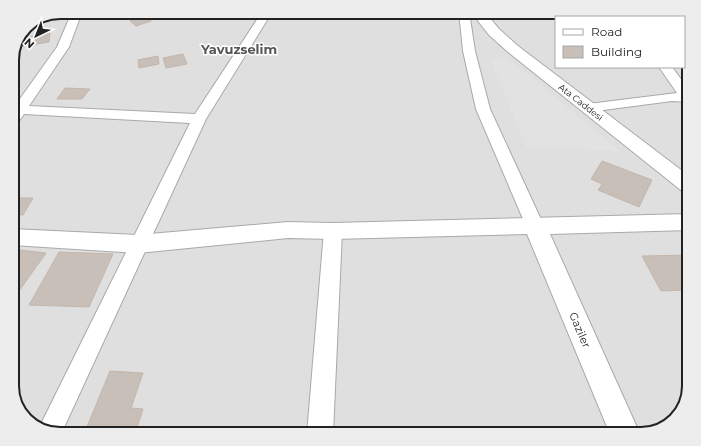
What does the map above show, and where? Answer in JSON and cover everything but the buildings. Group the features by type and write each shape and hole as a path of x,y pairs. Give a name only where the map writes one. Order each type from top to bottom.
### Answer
{"street":[{"path":"19,111 62,47 74,19"},
{"path":"52,427 199,119 263,19"},
{"path":"472,19 469,51 483,109 534,226"},
{"name":"Ata Caddesi","path":"477,19 513,49 682,181"},
{"path":"666,68 682,90"},
{"path":"588,108 672,97 682,98"},
{"path":"19,115 199,119"},
{"path":"19,237 138,244 288,230 333,231 682,222"},
{"name":"Gaziler","path":"534,226 622,427"},
{"path":"320,427 333,231"}],"shaded area":[{"path":"60,19 555,19 555,68 682,68 682,386 680,399 675,409 662,422 647,427 54,427 37,420 24,407 19,389 19,57 20,49 27,35 39,24"},
{"path":"508,58 620,151 526,147 490,59"}],"district":[{"name":"Yavuzselim","path":"239,49"}]}
